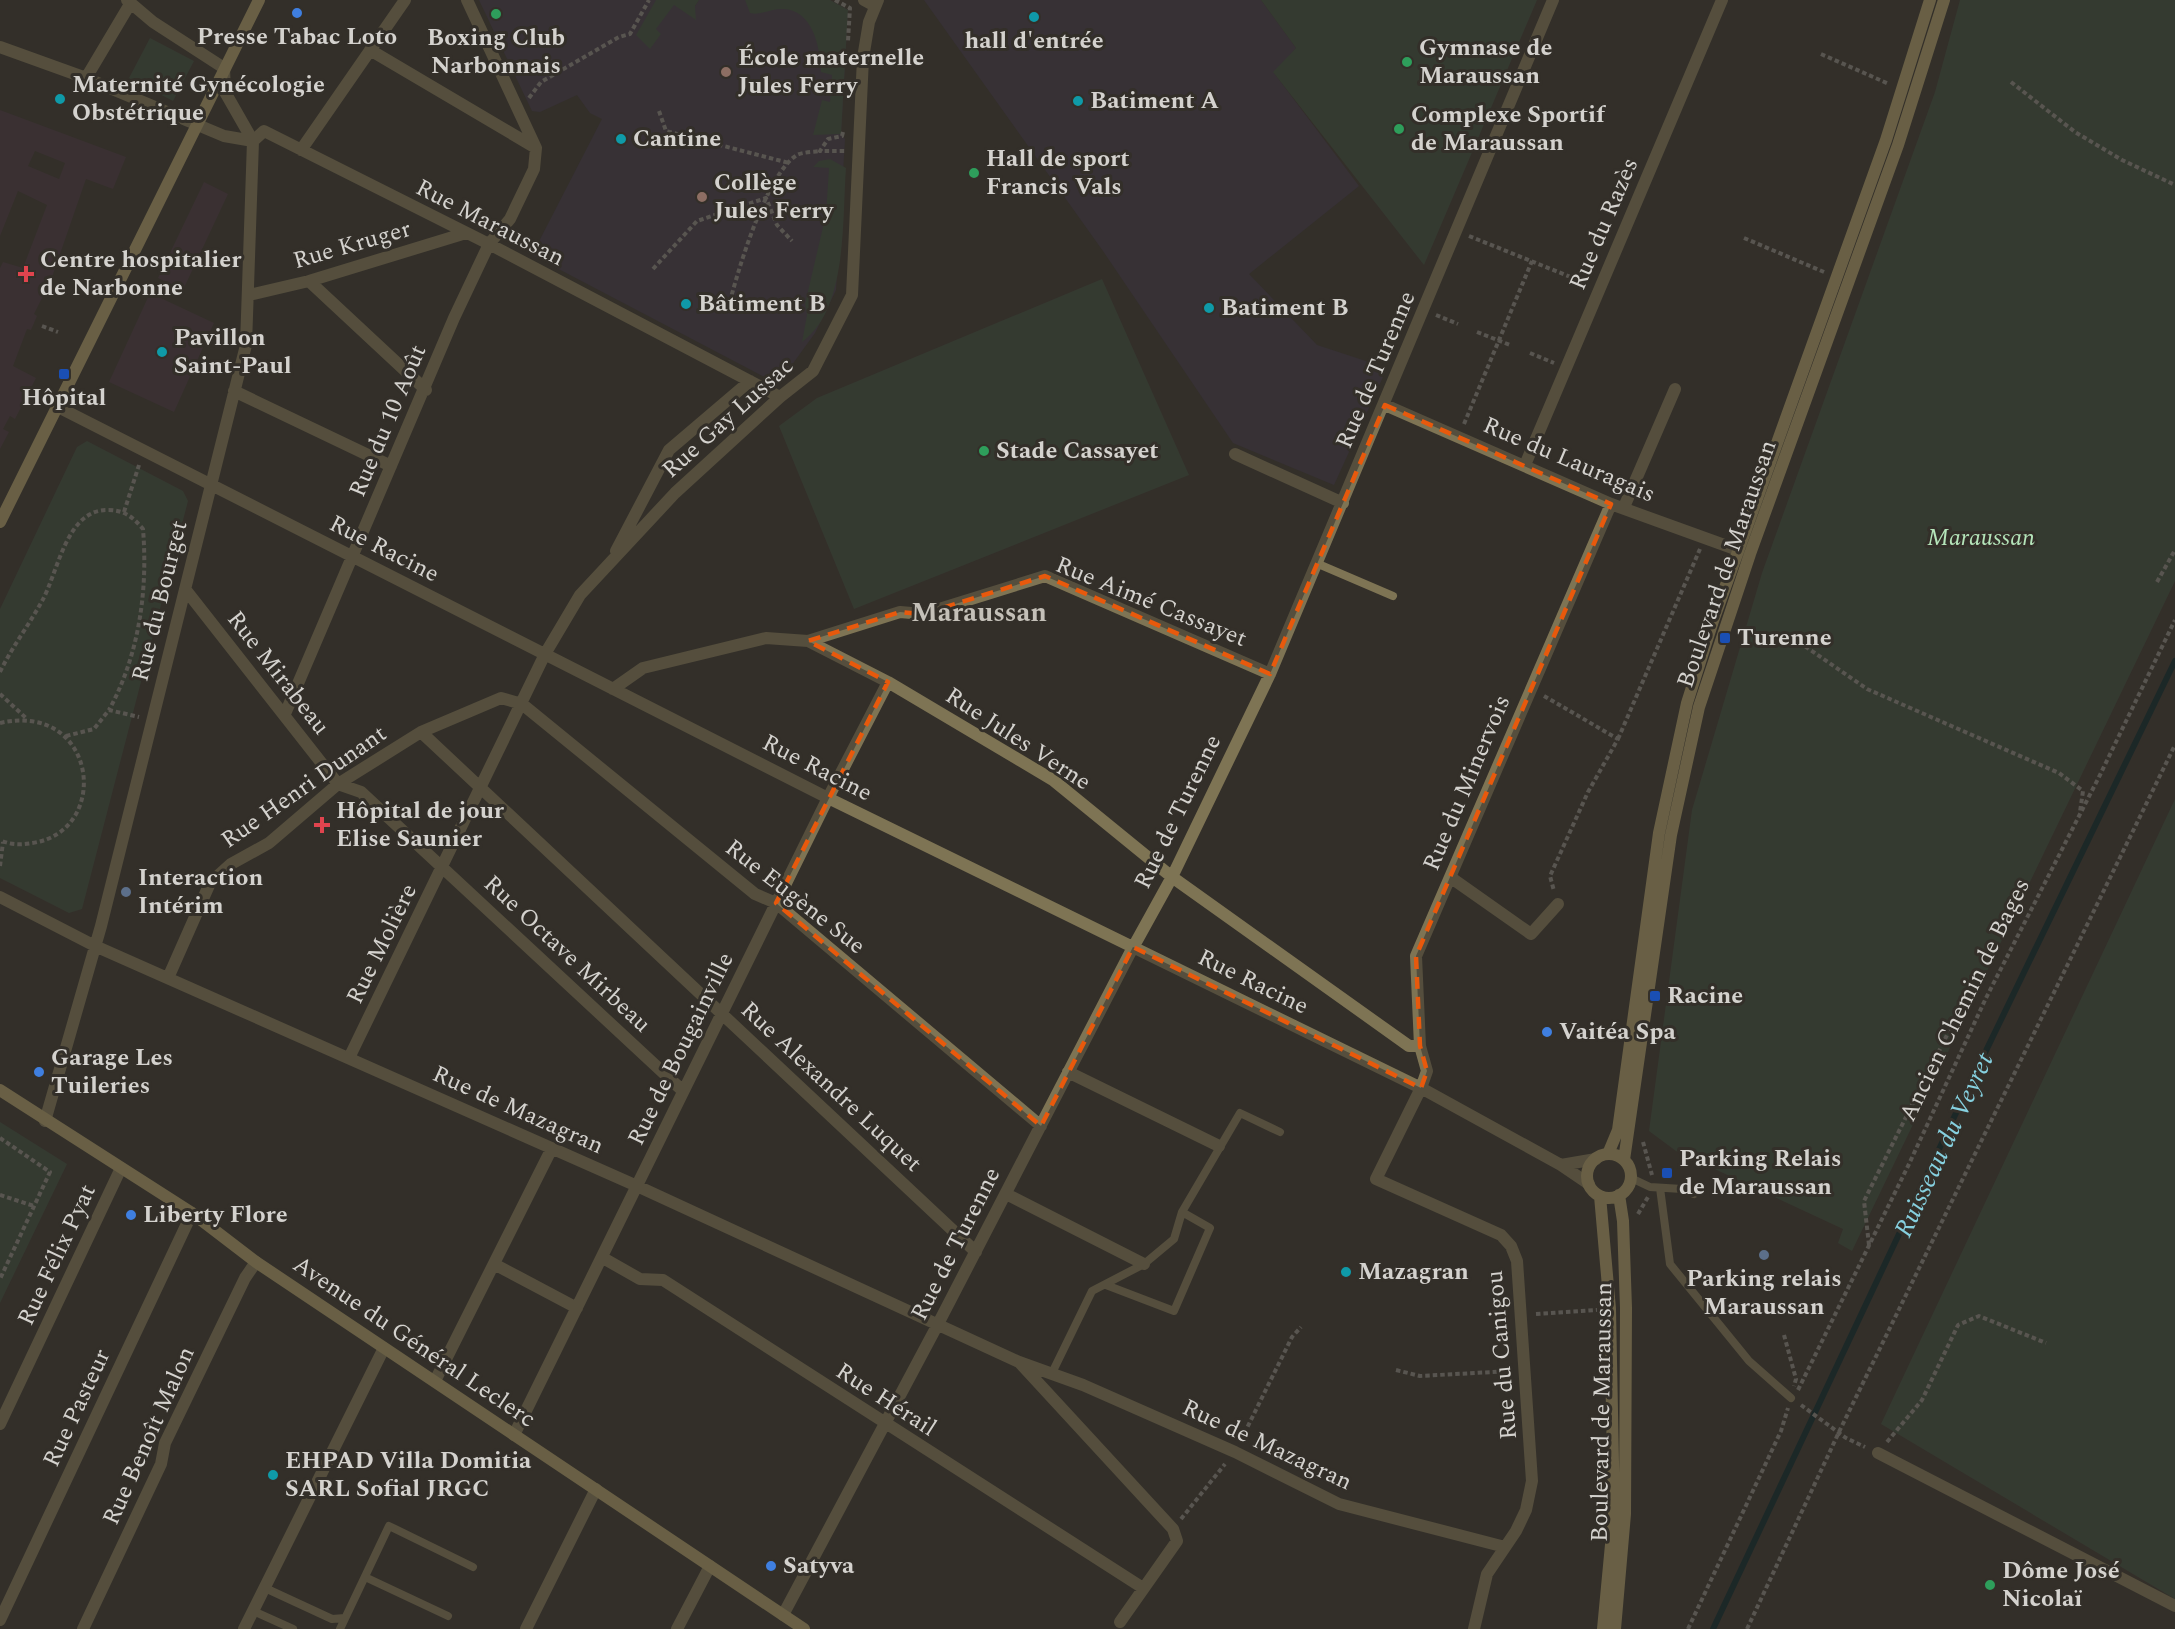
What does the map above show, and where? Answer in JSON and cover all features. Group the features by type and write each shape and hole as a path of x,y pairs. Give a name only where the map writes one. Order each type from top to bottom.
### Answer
{"main road":[{"path":"0,522 259,0"},
{"name":"Boulevard de Maraussan","path":"1608,1154 1618,1130 1663,811 1686,703 1738,550 1886,140 1930,0"},
{"name":"Boulevard de Maraussan","path":"1624,1160 1671,835 1699,707 1750,554 1898,144 1944,0"},
{"name":"Avenue du Général Leclerc","path":"0,1090 45,1121 192,1213 256,1262 804,1629"},
{"path":"1608,1154 1624,1160 1631,1178 1625,1191 1619,1195 1600,1196 1589,1184 1588,1170 1596,1159 1608,1154"},
{"name":"Boulevard de Maraussan","path":"1615,1629 1625,1514 1626,1308 1623,1221 1619,1195"},
{"name":"Boulevard de Maraussan","path":"1600,1196 1610,1309 1614,1514 1603,1629"}],"street":[{"path":"301,150 405,0"},
{"path":"467,0 536,148"},
{"name":"Rue de Turenne","path":"783,1615 976,1252 1133,947 1172,877 1270,674 1385,405 1553,0"},
{"name":"Rue du Razès","path":"1525,465 1722,0"},
{"path":"86,78 129,2 224,68 225,92 253,141"},
{"name":"Rue Gay Lussac","path":"545,654 580,595 608,568 675,492 780,397 813,371 852,294 863,58 872,2"},
{"path":"0,47 86,78 224,136 253,141"},
{"path":"370,50 536,148"},
{"name":"Rue Maraussan","path":"253,141 264,131 489,244 780,397"},
{"name":"Rue du Bourget","path":"45,1121 96,946 246,345 253,141"},
{"name":"Rue du 10 Août","path":"285,714 426,390 454,318 489,244 510,219 534,169 536,148"},
{"name":"Rue Kruger","path":"249,296 309,281 466,233"},
{"path":"309,281 426,390"},
{"name":"Rue Gay Lussac","path":"608,568 669,450 750,381"},
{"path":"1624,507 1675,389"},
{"path":"234,391 392,466"},
{"name":"Rue du Lauragais","path":"1385,405 1611,504 1738,550"},
{"name":"Rue Racine","path":"56,406 828,798 1421,1088 1561,1165 1589,1184"},
{"path":"1235,454 1343,503"},
{"name":"Rue du Minervois","path":"1421,1088 1427,1071 1420,1046 1416,956 1611,504"},
{"name":"Rue Aimé Cassayet","path":"808,641 900,612 922,614 1045,576 1270,674"},
{"name":"Rue Mirabeau","path":"185,589 338,784"},
{"name":"Rue Jules Verne","path":"613,689 643,668 766,638 808,641 888,682 1053,780 1172,877 1408,1046 1420,1046"},
{"name":"Rue Molière","path":"349,1058 444,867 545,654"},
{"name":"Rue de Bougainville","path":"514,1435 828,798 888,682"},
{"name":"Rue Henri Dunant","path":"168,978 210,883 231,864 269,843 338,784 421,732 501,698 522,704"},
{"name":"Rue Eugène Sue","path":"522,704 755,894 776,903 1041,1126"},
{"name":"Rue Alexandre Luquet","path":"421,732 976,1252"},
{"name":"Rue Octave Mirbeau","path":"338,784 361,792 683,1091"},
{"path":"1450,877 1531,934 1558,904"},
{"name":"Rue de Mazagran","path":"0,897 96,946 637,1185 1019,1362 1052,1373 1235,1452 1339,1504 1505,1547"},
{"path":"1068,1072 1219,1146"},
{"name":"Rue du Canigou","path":"1421,1088 1376,1179 1501,1235 1511,1246 1517,1261 1532,1481 1526,1510 1487,1574 1473,1629"},
{"path":"435,1381 552,1148"},
{"path":"1561,1165 1596,1159"},
{"name":"Rue Félix Pyat","path":"0,1424 121,1168"},
{"path":"1006,1194 1144,1264"},
{"name":"Rue Pasteur","path":"0,1620 192,1213"},
{"name":"Rue Hérail","path":"603,1258 640,1279 663,1280 1143,1588"},
{"name":"Rue Benoît Malon","path":"83,1629 161,1464 165,1443 245,1278 256,1262"},
{"path":"494,1264 578,1308"},
{"path":"244,1629 384,1348"},
{"name":"Rue de Mazagran","path":"1019,1362 1175,1535"},
{"path":"1878,1453 2175,1606"},
{"path":"526,1629 596,1489"},
{"path":"1120,1622 1175,1535"},
{"path":"677,1629 710,1566"}],"lane":[{"path":"1316,563 1394,596"},
{"path":"1052,1373 1092,1291 1144,1264 1174,1239 1182,1212 1240,1113 1280,1132"},
{"path":"1631,1178 1650,1187 1682,1189 1694,1194"},
{"path":"1660,1188 1670,1264 1749,1360 1794,1400"},
{"path":"1106,1285 1174,1311 1210,1228 1182,1212"},
{"path":"340,1629 389,1526 473,1567"},
{"path":"365,1577 448,1616"},
{"path":"265,1588 332,1619 345,1618"},
{"path":"253,1611 293,1629"}],"path":[{"path":"518,110 541,82 619,37 630,34 650,0"},
{"path":"1821,54 1900,90"},
{"path":"2011,82 2075,132 2122,160 2175,185"},
{"path":"659,111 666,131 789,163"},
{"path":"728,309 738,270 766,198 789,163 799,154 820,151"},
{"path":"766,198 777,225 792,241"},
{"path":"653,269 697,221 766,198"},
{"path":"1457,231 1599,289"},
{"path":"1744,238 1836,277"},
{"path":"1459,437 1532,261"},
{"path":"1424,310 1458,324"},
{"path":"42,326 58,332"},
{"path":"1477,332 1510,345"},
{"path":"1530,353 1566,368"},
{"path":"124,512 145,452"},
{"path":"0,672 15,641 42,600 72,533 82,519 102,510 124,512 143,529 146,567 142,604 126,679 109,710 94,729 66,736"},
{"path":"1558,904 1550,876 1588,792 1618,739 1705,538"},
{"path":"2157,582 2175,550"},
{"name":"Ancien Chemin de Bages","path":"1794,1400 1986,998 2175,620"},
{"path":"1799,642 1868,690 2059,773 2083,791 2079,816"},
{"path":"1531,688 1618,739"},
{"path":"0,694 27,718 48,724 66,736 77,751 84,769 84,787 80,806 71,822 57,834 40,842 22,845 2,841 0,866"},
{"path":"109,710 152,721"},
{"path":"0,723 27,718"},
{"path":"1747,1629 1839,1432 2175,745"},
{"path":"1869,1246 1864,1201 1957,1014"},
{"path":"1642,1134 1652,1176 1650,1187"},
{"path":"0,1138 50,1172 0,1279"},
{"path":"0,1195 34,1206"},
{"path":"1522,1314 1610,1309"},
{"path":"1878,1453 1922,1400 1958,1325 1979,1316 2046,1343"},
{"path":"1175,1535 1235,1452 1292,1336 1301,1327"},
{"path":"1688,1629 1794,1400 1796,1379 1784,1335"},
{"path":"1396,1370 1419,1376 1526,1370"},
{"path":"1794,1400 1860,1445"}],"highlighted area":[{"path":"1385,405 1611,504 1416,956 1420,1046 1427,1071 1421,1088 1133,947 1041,1126 776,903 888,682 808,641 900,612 923,614 1045,576 1270,674"}],"shaded area":[{"name":"Collège Jules Ferry","path":"479,0 684,0 695,6 699,0 830,0 848,10 841,134 845,139 836,290 815,333 778,384 532,255 602,119 590,113 577,95 540,112 532,111"},
{"path":"924,0 1261,0 1296,48 1274,73 1359,186 1249,274 1317,345 1387,368 1334,485 1233,443 1103,251"},
{"name":"Centre hospitalier de Narbonne","path":"0,110 126,157 113,189 86,179 51,280 34,314 37,316 31,330 27,329 13,366 36,378 15,419 10,416 3,429 9,432 0,449 0,268 3,262 23,268 47,205 18,191 0,236","holes":["35,151 65,163 59,179 28,166"]},
{"name":"Centre hospitalier de Narbonne","path":"204,182 228,194 183,290 158,278"},
{"name":"Centre hospitalier de Narbonne","path":"150,293 214,323 174,412 109,382"}],"green space":[{"path":"656,0 699,0 695,6 696,20 674,5 656,29 661,34 650,49 636,35"},
{"path":"745,0 830,0 848,10 841,134 813,135 822,100 830,102 832,75 821,72 819,52 808,23 793,11 783,9 758,14 750,13"},
{"name":"Complexe Sportif de Maraussan","path":"1261,0 1537,0 1424,265 1273,72 1296,48"},
{"name":"Maraussan","path":"1960,0 2175,0 2175,581 1852,1251 1838,1243 1843,1229 1676,1151 1649,1131 1692,810 1762,573 1935,92"},
{"path":"150,38 194,61 173,101 129,78"},
{"path":"830,159 846,168 840,262 828,308 817,327 802,342 807,315 805,304 826,214 829,168 813,167 819,161"},
{"name":"Stade Cassayet","path":"1102,279 1189,475 854,609 779,426 817,398"},
{"path":"87,441 183,491 188,501 82,909 69,913 0,878 0,609 77,447"},
{"path":"2175,799 2175,1599 1881,1424"},
{"path":"0,1122 67,1164 0,1303"}],"waterway":[{"name":"Ruisseau du Veyret","path":"1713,1629 1965,1094 2175,661"}],"place":[{"name":"Presse Tabac Loto","path":"297,13"},
{"name":"Boxing Club Narbonnais","path":"496,14"},
{"name":"hall d'entrée","path":"1034,17"},
{"name":"Gymnase de Maraussan","path":"1407,62"},
{"name":"École maternelle Jules Ferry","path":"726,72"},
{"name":"Maternité Gynécologie Obstétrique","path":"60,99"},
{"name":"Batiment A","path":"1078,101"},
{"name":"Complexe Sportif de Maraussan","path":"1399,129"},
{"name":"Cantine","path":"621,139"},
{"name":"Hall de sport Francis Vals","path":"974,173"},
{"name":"Collège Jules Ferry","path":"702,197"},
{"name":"Centre hospitalier de Narbonne","path":"26,274"},
{"name":"Bâtiment B","path":"686,304"},
{"name":"Batiment B","path":"1209,308"},
{"name":"Pavillon Saint-Paul","path":"162,352"},
{"name":"Hôpital","path":"64,374"},
{"name":"Stade Cassayet","path":"984,451"},
{"name":"Turenne","path":"1725,638"},
{"name":"Hôpital de jour Elise Saunier","path":"322,825"},
{"name":"Interaction Intérim","path":"126,892"},
{"name":"Racine","path":"1655,996"},
{"name":"Vaitéa Spa","path":"1547,1032"},
{"name":"Garage Les Tuileries","path":"39,1072"},
{"name":"Parking Relais de Maraussan","path":"1667,1173"},
{"name":"Liberty Flore","path":"131,1215"},
{"name":"Parking relais Maraussan","path":"1764,1255"},
{"name":"Mazagran","path":"1346,1272"},
{"name":"EHPAD Villa Domitia SARL Sofial JRGC","path":"273,1475"},
{"name":"Satyva","path":"771,1566"},
{"name":"Dôme José Nicolaï","path":"1990,1585"}],"district":[{"name":"Maraussan","path":"979,613"}]}
